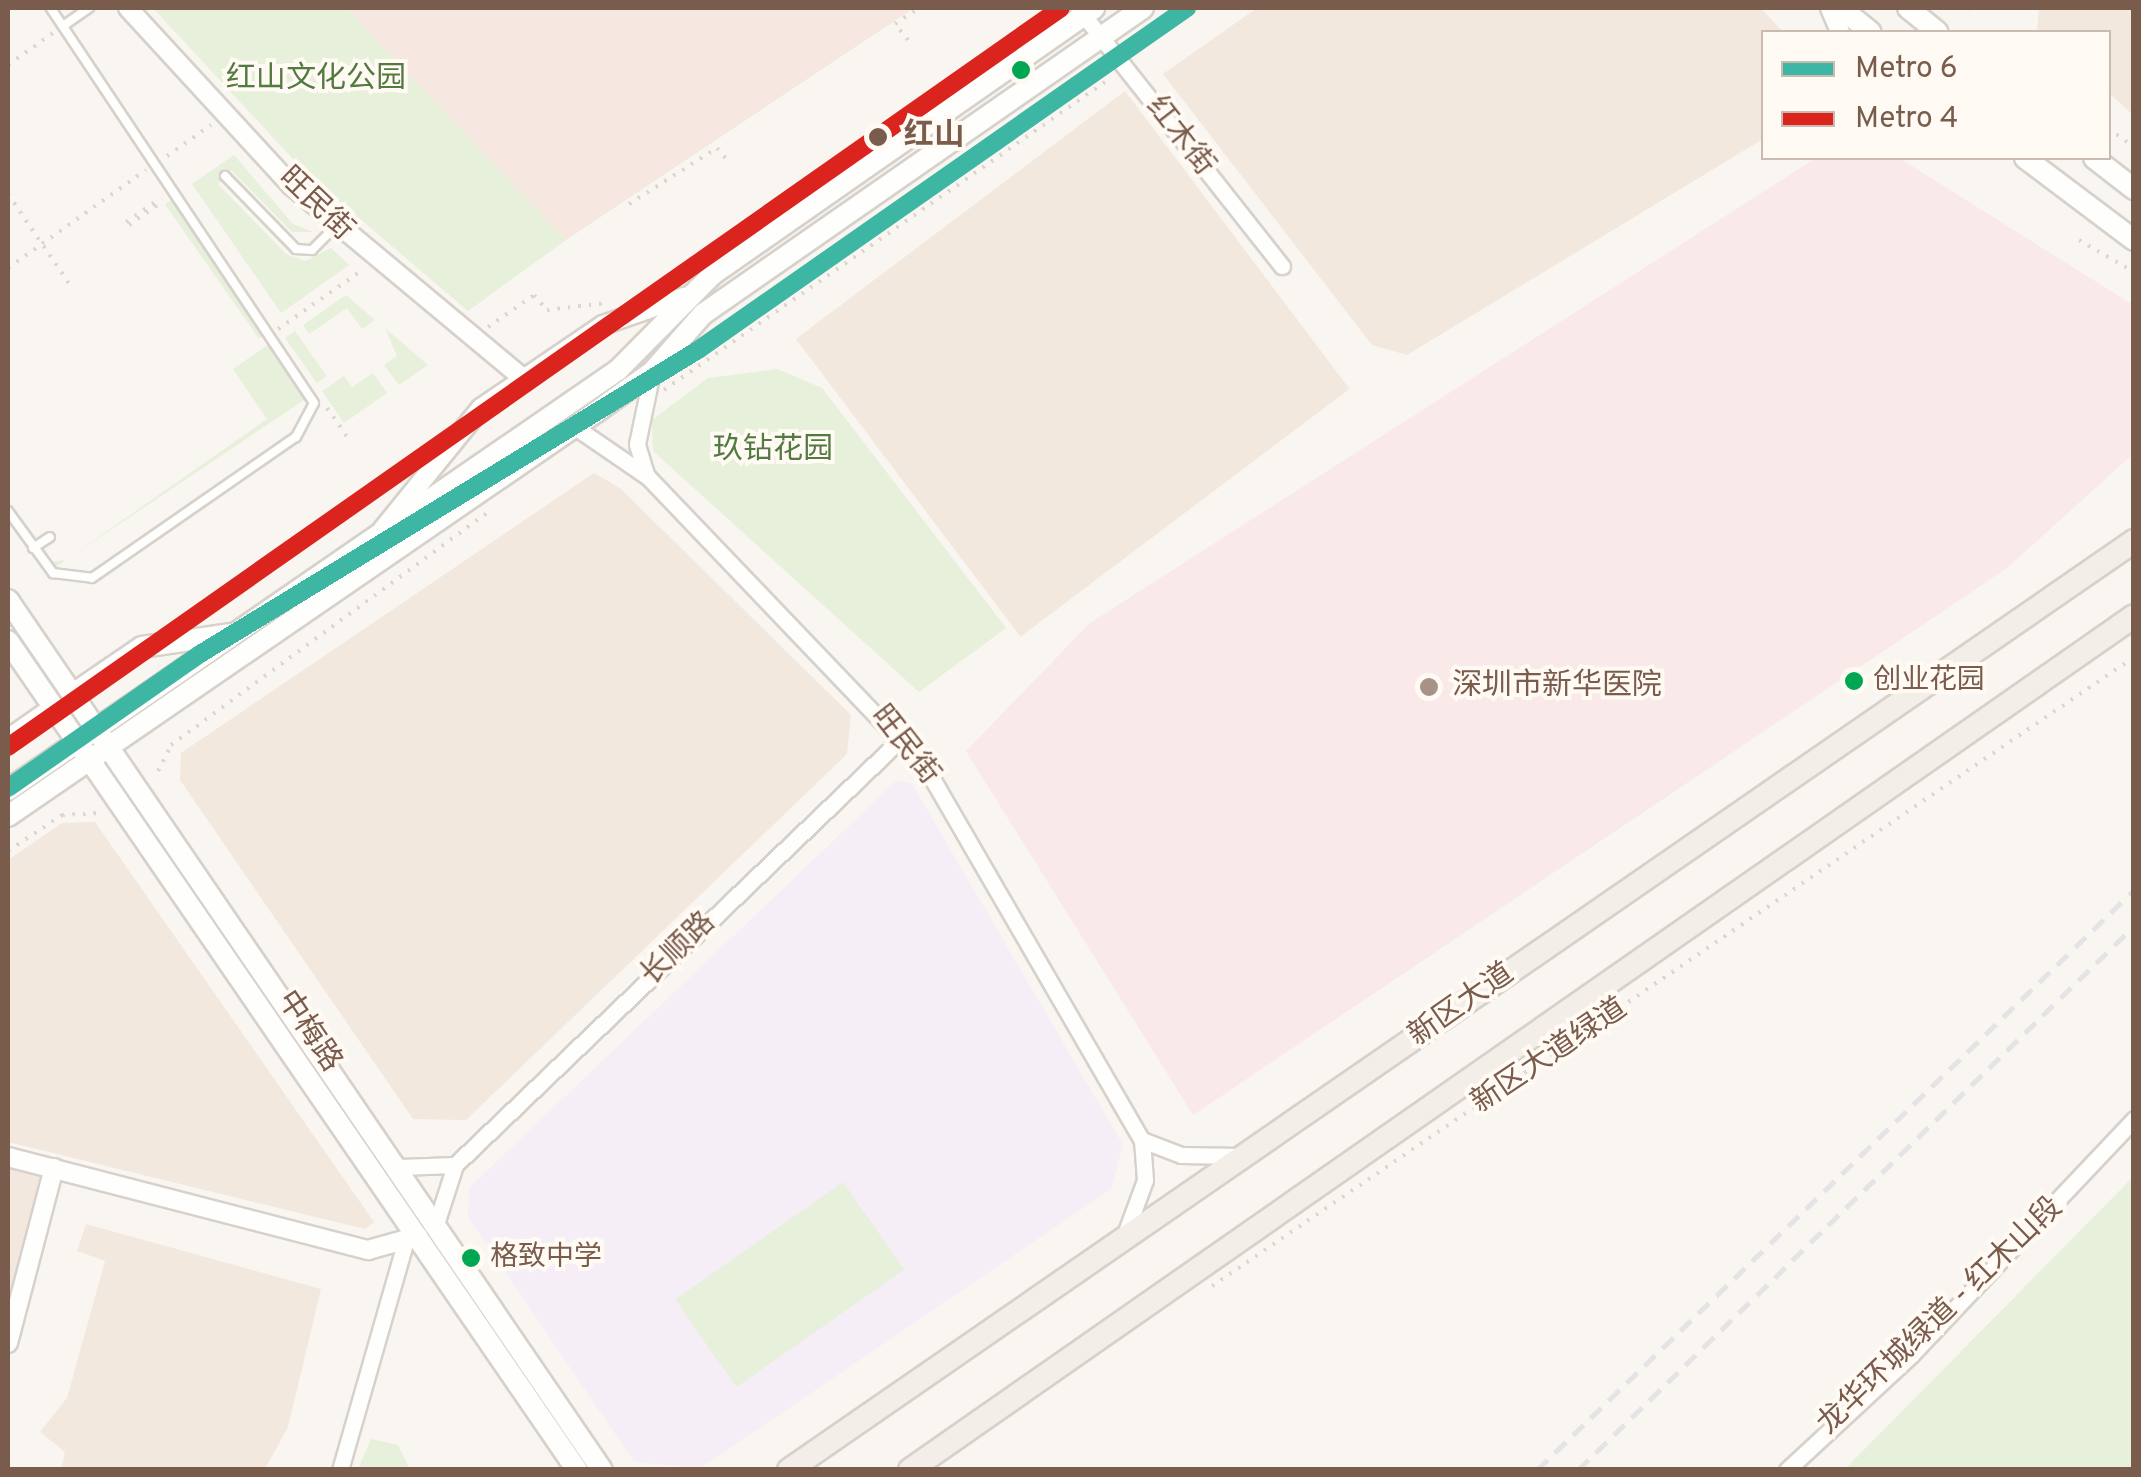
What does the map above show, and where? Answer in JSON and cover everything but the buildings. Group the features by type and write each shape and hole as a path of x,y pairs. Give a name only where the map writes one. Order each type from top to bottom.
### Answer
{"main road":[{"path":"8,790 84,749 576,427 652,372 702,314 1143,8"},
{"path":"1841,8 1868,30"},
{"path":"1908,8 1936,30"},
{"path":"103,736 233,634 618,370 684,297 1085,10"},
{"path":"2028,160 2134,240"},
{"path":"2097,160 2134,188"},
{"name":"新区大道","path":"789,1470 2134,541"},
{"name":"中梅路","path":"8,600 399,1167 420,1235 602,1470"},
{"path":"910,1470 2134,616"},
{"path":"73,694 142,647 233,634"},
{"name":"中梅路","path":"8,640 420,1235 577,1470"},
{"path":"8,740 54,708"},
{"path":"8,816 84,749"}],"street":[{"name":"旺民街","path":"128,8 336,226 524,379"},
{"name":"红木街","path":"1085,10 1100,37 1282,266"},
{"path":"379,534 463,422 624,315 684,297"},
{"path":"648,477 637,444 652,372"},
{"name":"旺民街","path":"576,427 648,477 904,736 1142,1140"},
{"name":"长顺路","path":"455,1165 904,736"},
{"name":"龙华环城绿道 - 红木山段","path":"1787,1470 1912,1356 2134,1119"},
{"path":"1123,1240 1145,1180 1142,1140 1181,1156 1246,1156"},
{"path":"8,1157 368,1250 420,1235"},
{"path":"340,1470 420,1235 455,1165 399,1167"},
{"path":"8,1343 54,1168"}],"lane":[{"path":"8,511 33,548 62,579 92,578 296,437 314,403 274,331 51,8"},
{"path":"63,26 89,8"},
{"path":"224,176 296,249 312,250 336,226"},
{"path":"33,548 50,537"}],"path":[{"path":"908,40 895,24 919,8"},
{"path":"8,65 63,26"},
{"path":"654,397 1105,82"},
{"path":"8,268 211,125"},
{"path":"2111,130 2134,148"},
{"path":"628,204 717,148 730,163"},
{"path":"8,194 70,284"},
{"path":"128,224 162,200"},
{"path":"2079,240 2134,272"},
{"path":"660,287 708,254"},
{"path":"274,331 361,270"},
{"path":"479,334 534,295 554,311 625,300"},
{"path":"314,403 347,437"},
{"path":"158,771 171,746 506,499"},
{"name":"新区大道绿道","path":"1194,1299 2134,657"},
{"path":"8,852 62,815 102,813"}],"shaded area":[{"path":"346,8 914,8 566,240"},
{"path":"1257,8 1761,8 1781,30 1761,30 1761,140 1407,355 1372,345 1163,74"},
{"path":"2039,8 2133,8 2133,115 2111,95 2111,30 2037,30"},
{"path":"1125,91 1349,389 1020,637 796,339"},
{"name":"深圳市新华医院","path":"1813,160 1902,160 2133,305 2133,454 2007,568 1193,1115 966,751 1090,623"},
{"path":"594,473 620,488 851,715 847,754 466,1120 413,1119 180,780 181,753"},
{"path":"897,780 912,784 1123,1145 1111,1189 701,1468 634,1462 468,1217 470,1187"},
{"path":"95,822 374,1222 365,1229 8,1142 8,860 62,823"},
{"path":"8,1167 47,1176 8,1311"},
{"path":"86,1224 321,1289 288,1427 265,1469 61,1469 65,1452 40,1432 67,1398 105,1261 77,1251"}],"green space":[{"name":"红山文化公园","path":"153,8 346,8 566,240 468,311 305,172"},
{"path":"234,155 293,224 313,232 292,232 231,170 218,184 286,254 305,261 331,248 349,265 281,313 192,184"},
{"path":"174,198 268,332 259,339 165,204"},
{"path":"346,295 375,320 362,329 347,308 309,334 303,325"},
{"path":"385,328 428,365 399,385 384,365 397,356"},
{"path":"295,331 327,376 317,383 285,338"},
{"path":"272,342 304,400 68,558 267,419 233,369"},
{"name":"玖钻花园","path":"777,369 822,388 1006,628 919,692 653,451 652,420 708,378"},
{"path":"373,373 387,393 344,423 322,391 344,376 352,387"},
{"path":"2133,1177 2133,1469 1845,1469"},
{"path":"843,1182 904,1270 736,1387 675,1300"},
{"path":"371,1439 398,1445 410,1469 358,1469"}],"railway":[{"path":"1537,1470 2134,890"},
{"path":"1578,1470 2134,926"}],"metro line":[{"name":"4","path":"8,747 1061,8"},
{"name":"6","path":"8,788 200,654 698,350 1187,8"}],"place":[{"name":"红山","path":"878,137"},
{"name":"创业花园","path":"1854,681"},
{"name":"深圳市新华医院","path":"1429,687"},
{"name":"格致中学","path":"471,1258"}]}
